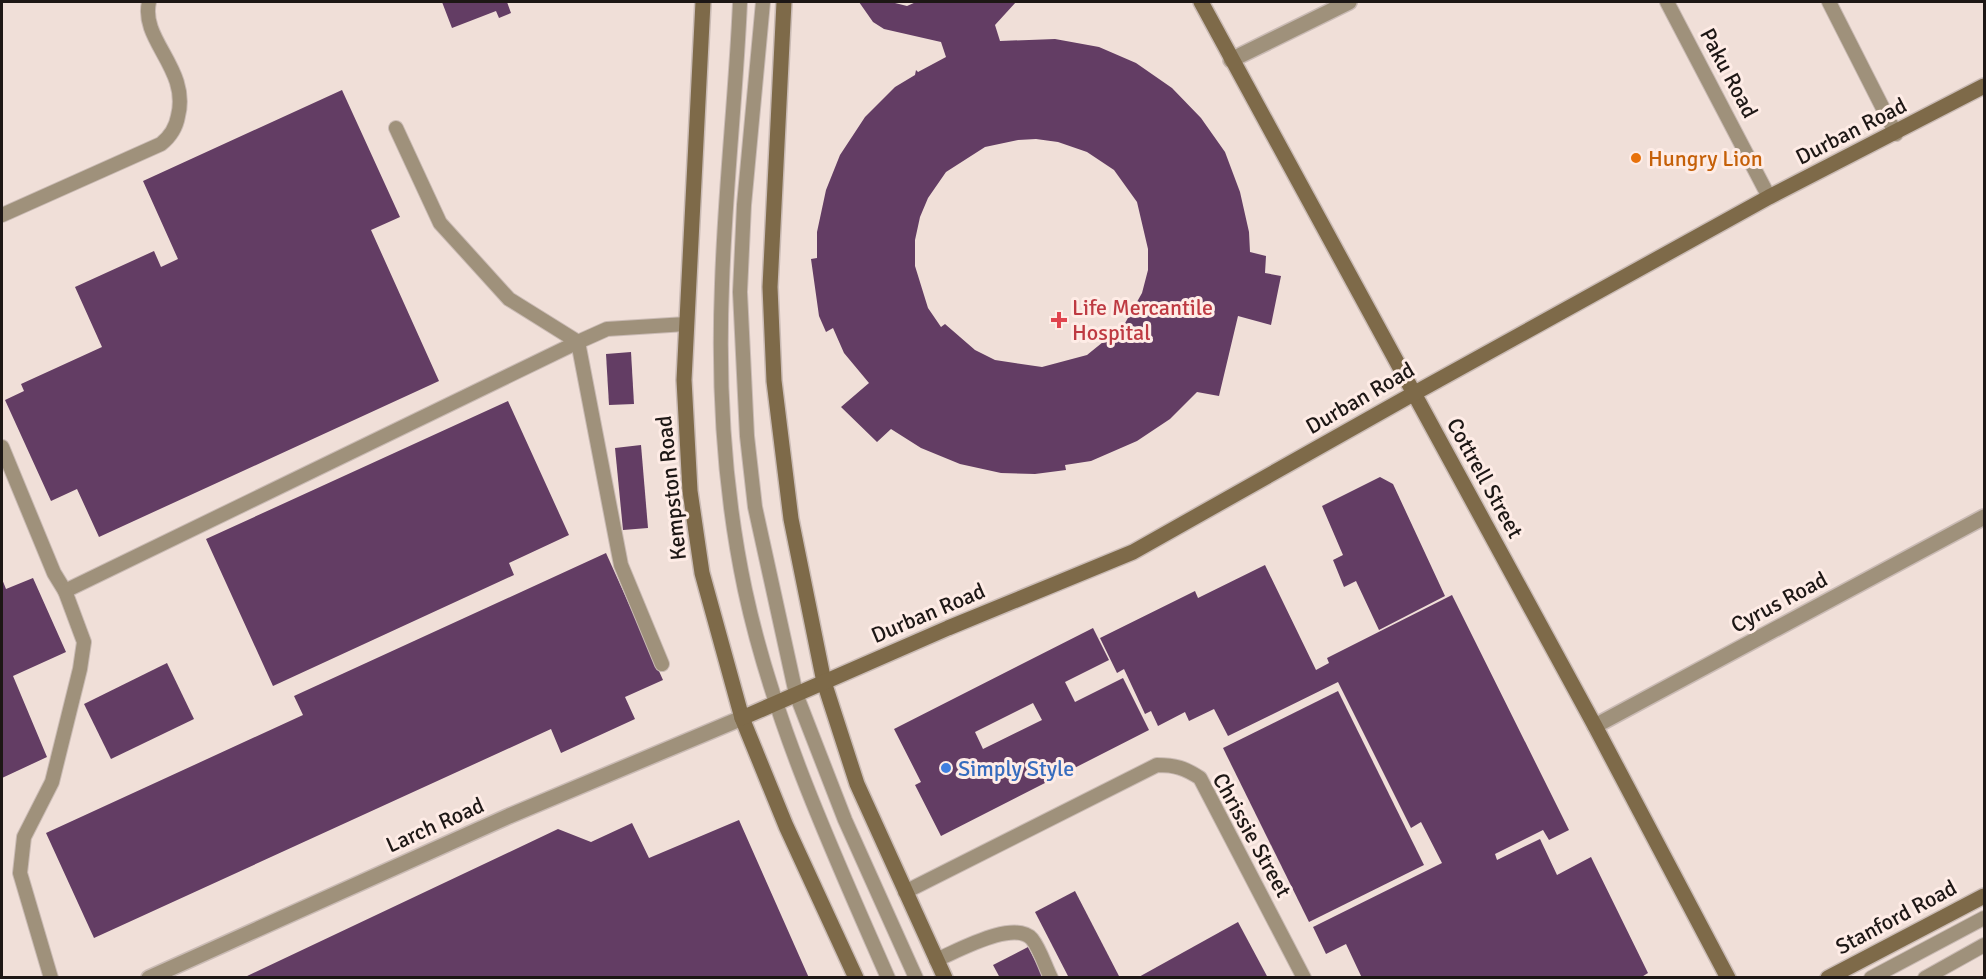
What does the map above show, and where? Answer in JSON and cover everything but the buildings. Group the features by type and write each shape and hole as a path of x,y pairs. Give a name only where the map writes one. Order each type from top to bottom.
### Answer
{"street":[{"name":"Kempston Road","path":"703,2 684,380 690,491 702,573 742,718 786,826 856,978"},
{"path":"784,2 770,287 774,381 791,519 824,682 857,784 945,978"},
{"name":"Cottrell Street","path":"1201,2 1595,726 1728,978"},
{"path":"1231,60 1349,2"},
{"name":"Durban Road","path":"742,718 1133,552 1413,394 1769,198 1896,134 1984,86"},
{"name":"Cyrus Road","path":"1595,726 1984,517"},
{"name":"Larch Road","path":"148,978 509,816 742,718"},
{"name":"Stanford Road","path":"1828,978 1984,896"}],"lane":[{"path":"2,215 162,144 169,138 178,119 182,100 181,87 149,23 149,2"},
{"path":"740,2 722,284 724,416 735,526 745,591 776,704 820,820 888,978"},
{"path":"763,2 742,238 740,292 746,425 754,507 796,694 845,820 916,978"},
{"name":"Paku Road","path":"1667,2 1769,198"},
{"path":"1829,2 1896,134"},
{"path":"396,129 440,223 509,298 578,342 621,565 662,664"},
{"path":"65,591 607,329 686,324"},
{"path":"2,447 54,573 65,591 84,642 80,669 52,782 24,837 20,873 51,978"},
{"name":"Chrissie Street","path":"905,892 1157,765 1179,767 1200,778 1304,978"},
{"path":"1871,978 1984,918"},
{"path":"936,960 1008,931 1023,932 1033,940 1051,978"},
{"path":"1925,978 1984,945"}],"place":[{"name":"Hungry Lion","path":"1636,158"},
{"name":"Life Mercantile Hospital","path":"1059,320"},
{"name":"Simply Style","path":"946,768"}]}
